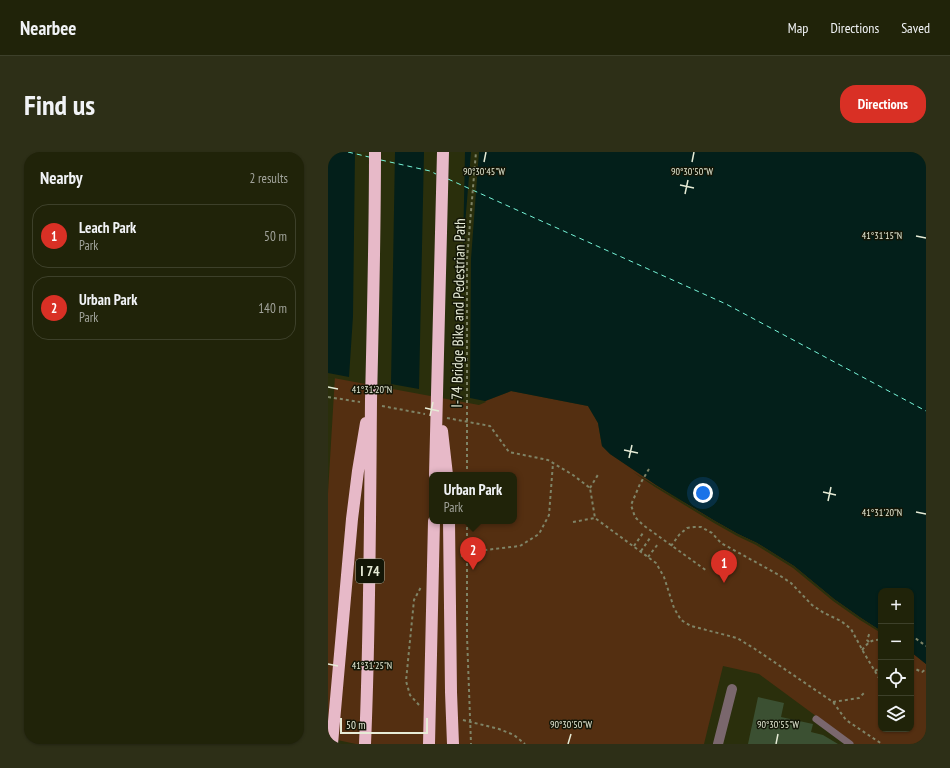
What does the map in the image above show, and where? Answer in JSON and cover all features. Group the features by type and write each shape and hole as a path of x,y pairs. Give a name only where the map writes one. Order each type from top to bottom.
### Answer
{"highway":[{"name":"I 74","path":"365,744 370,581 375,152"},
{"path":"435,472 443,152"},
{"path":"332,744 352,519 364,431 371,399"},
{"path":"437,405 443,437 447,472"},
{"path":"429,744 434,524"},
{"path":"449,524 453,744"}],"street":[{"path":"718,744 732,689"}],"lane":[{"path":"816,719 850,744"}],"path":[{"name":"I-74 Bridge Bike and Pedestrian Path","path":"467,472 467,259 476,152"},
{"path":"456,557 485,550 520,546 539,534 549,515 553,463 573,475 590,488"},
{"path":"649,469 640,484 631,505 635,517 643,526 707,570"},
{"path":"599,474 590,488 595,518 656,563 664,577 674,608 681,620 691,626 737,638 756,649 833,702 846,720 882,744"},
{"path":"573,522 595,518"},
{"path":"467,524 467,636 471,744"},
{"path":"671,546 679,535 687,528 701,528 712,533 721,542 780,575 791,583 812,605 851,629 878,676"},
{"path":"634,546 643,533"},
{"path":"641,552 650,538"},
{"path":"648,557 658,544"},
{"path":"419,705 410,695 406,681 414,600 421,586"},
{"path":"869,642 867,640 870,632"},
{"path":"914,637 926,646"},
{"path":"862,650 872,640 878,639"},
{"path":"914,669 922,672 926,669"},
{"path":"833,702 860,698 864,693"},
{"path":"461,720 499,729 514,735 525,744"}],"shaded area":[{"path":"335,376 480,403 511,391 588,406 598,423 602,446 610,454 679,500 822,572 878,628 878,732 914,732 914,654 926,664 926,744 854,744 759,674 723,666 704,744 356,744 328,738 328,493"}],"water":[{"path":"328,152 926,152 926,664 914,654 914,588 878,588 878,629 834,599 794,566 757,543 715,521 656,485 610,454 602,446 598,423 588,406 511,391 480,403 328,375"}],"pier":[{"path":"355,152 395,152 391,384 419,389 424,152 465,152 463,249 471,152 479,152 471,259 470,398 486,402 479,405 328,377 328,373 349,377 353,316"},
{"path":"633,472 715,521 757,543 794,566 834,599 878,629 878,631 833,601 793,568 655,487"}],"building":[{"path":"758,697 784,703 781,717 813,724 811,732 823,735 838,744 748,744"}],"ferry route":[{"path":"348,152 369,157"},
{"path":"381,160 430,171 436,174"},
{"path":"448,179 726,304 926,411"}],"place":[{"name":"Urban Park","path":"473,570"},
{"name":"Leach Park","path":"724,583"}]}
